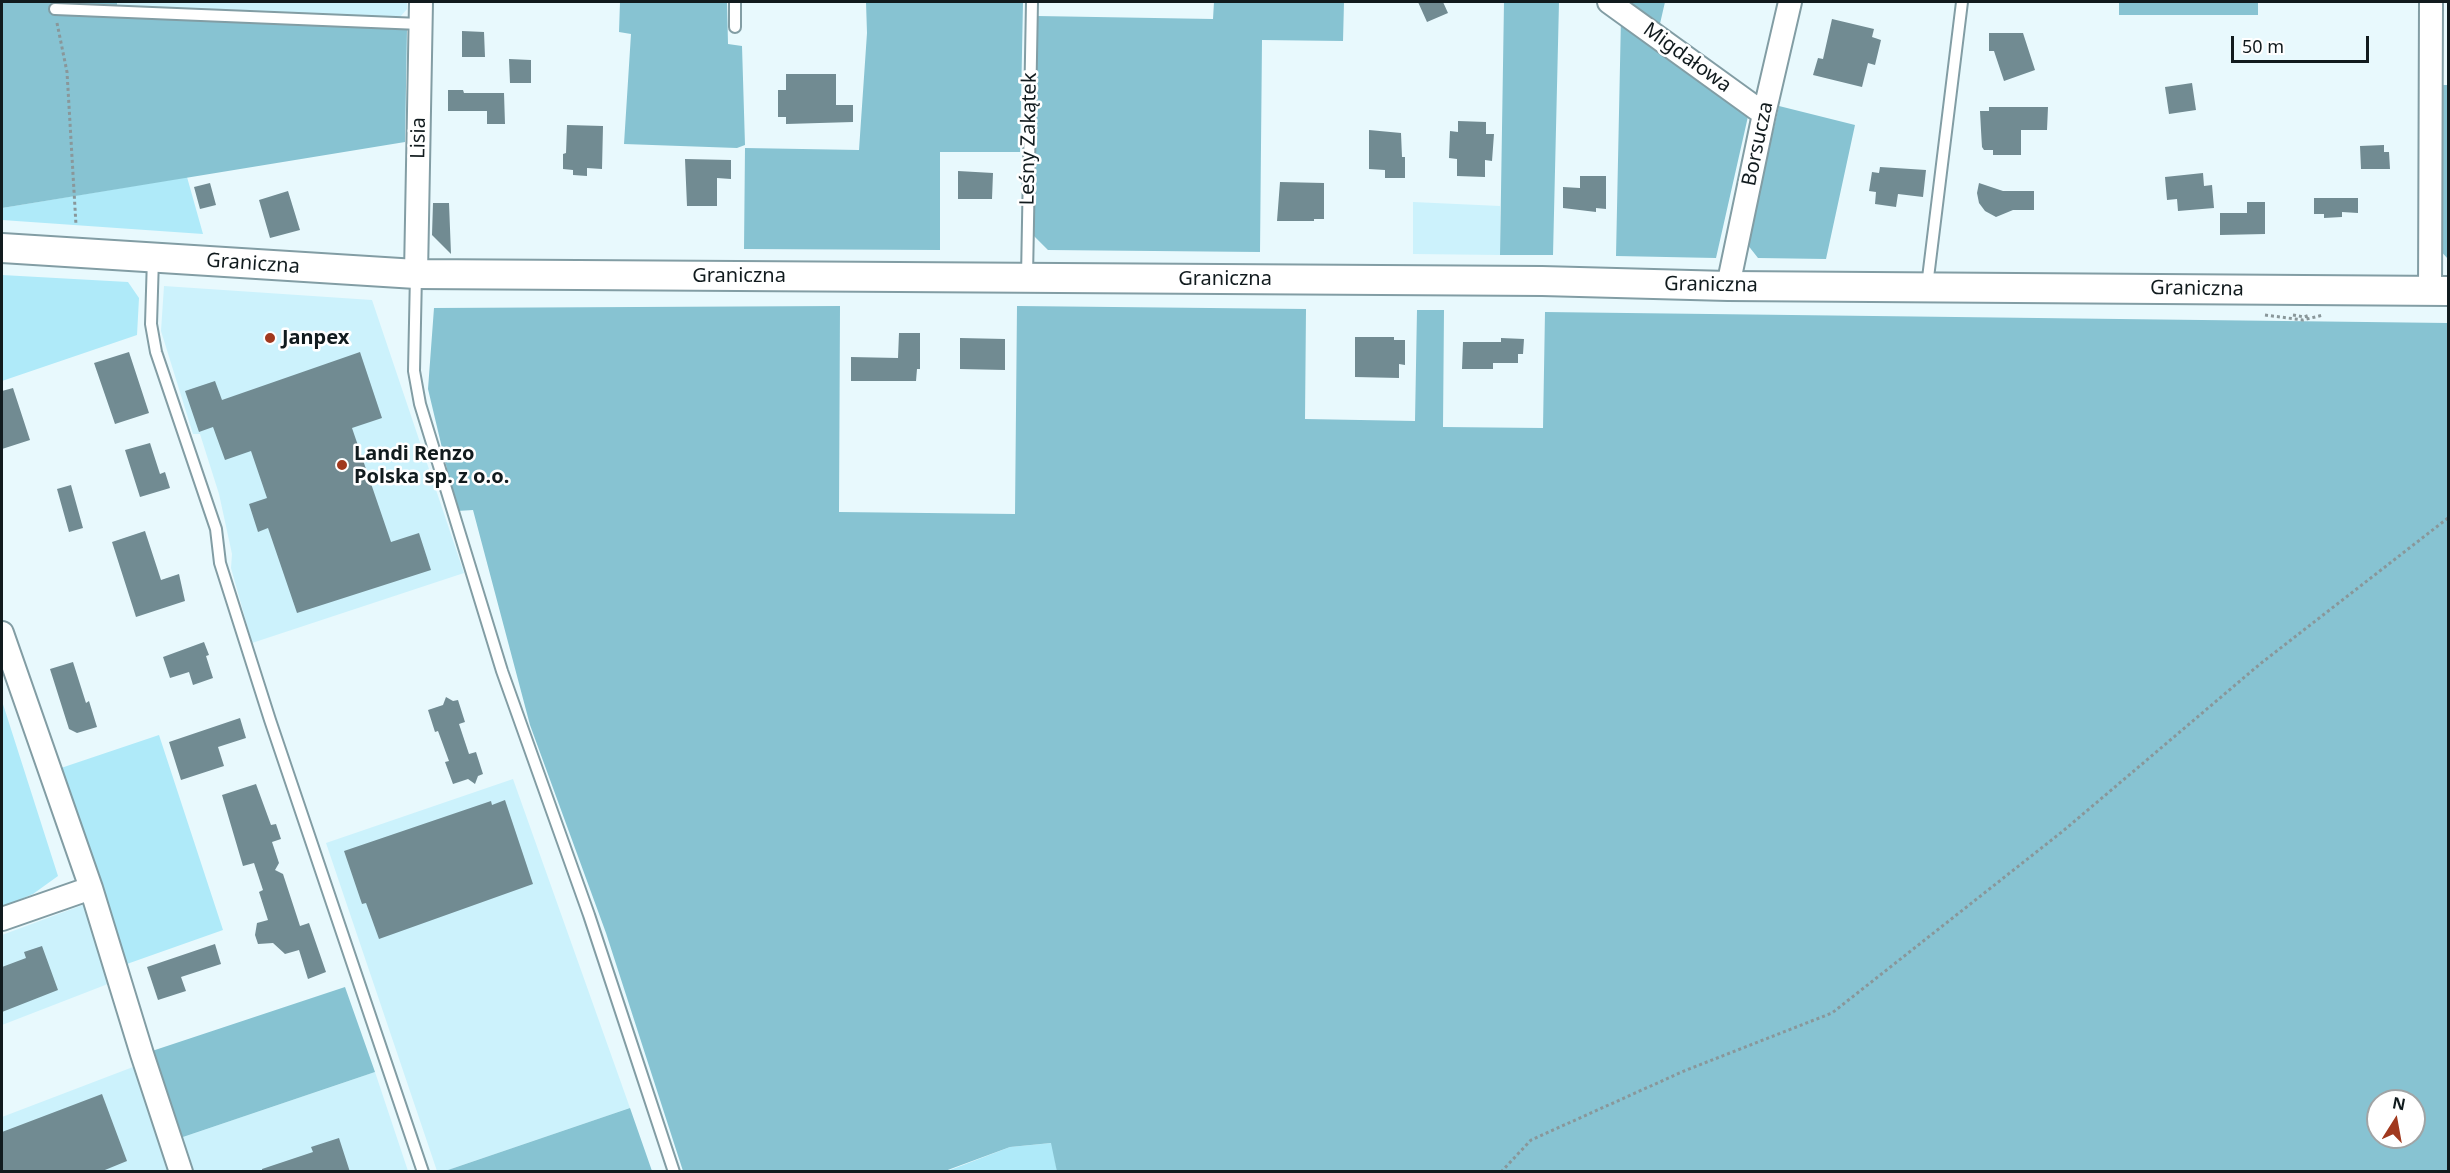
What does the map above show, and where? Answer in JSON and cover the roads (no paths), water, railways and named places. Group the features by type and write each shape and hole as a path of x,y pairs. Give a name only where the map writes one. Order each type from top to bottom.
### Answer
{"street":[{"name":"Lisia","path":"416,274 421,2"},
{"name":"Migdałowa","path":"1610,2 1764,114"},
{"name":"Borsucza","path":"1728,286 1790,2"},
{"path":"2431,2 2439,291"},
{"name":"Graniczna","path":"2,248 416,274 1542,281 1728,286 2439,291"},
{"path":"2,633 91,888 181,1172"},
{"path":"2,920 91,888"}],"lane":[{"path":"735,2 735,27"},
{"name":"Leśny Zakątek","path":"1027,277 1032,2"},
{"path":"1927,286 1962,2"},
{"path":"55,9 420,24"},
{"path":"153,257 151,324 156,352 216,529 220,563 263,698 423,1172"},
{"path":"416,274 414,371 420,404 502,671 589,915 674,1172"}],"place":[{"name":"Janpex","path":"270,338"},
{"name":"Landi Renzo Polska sp. z o.o.","path":"342,465"}]}
